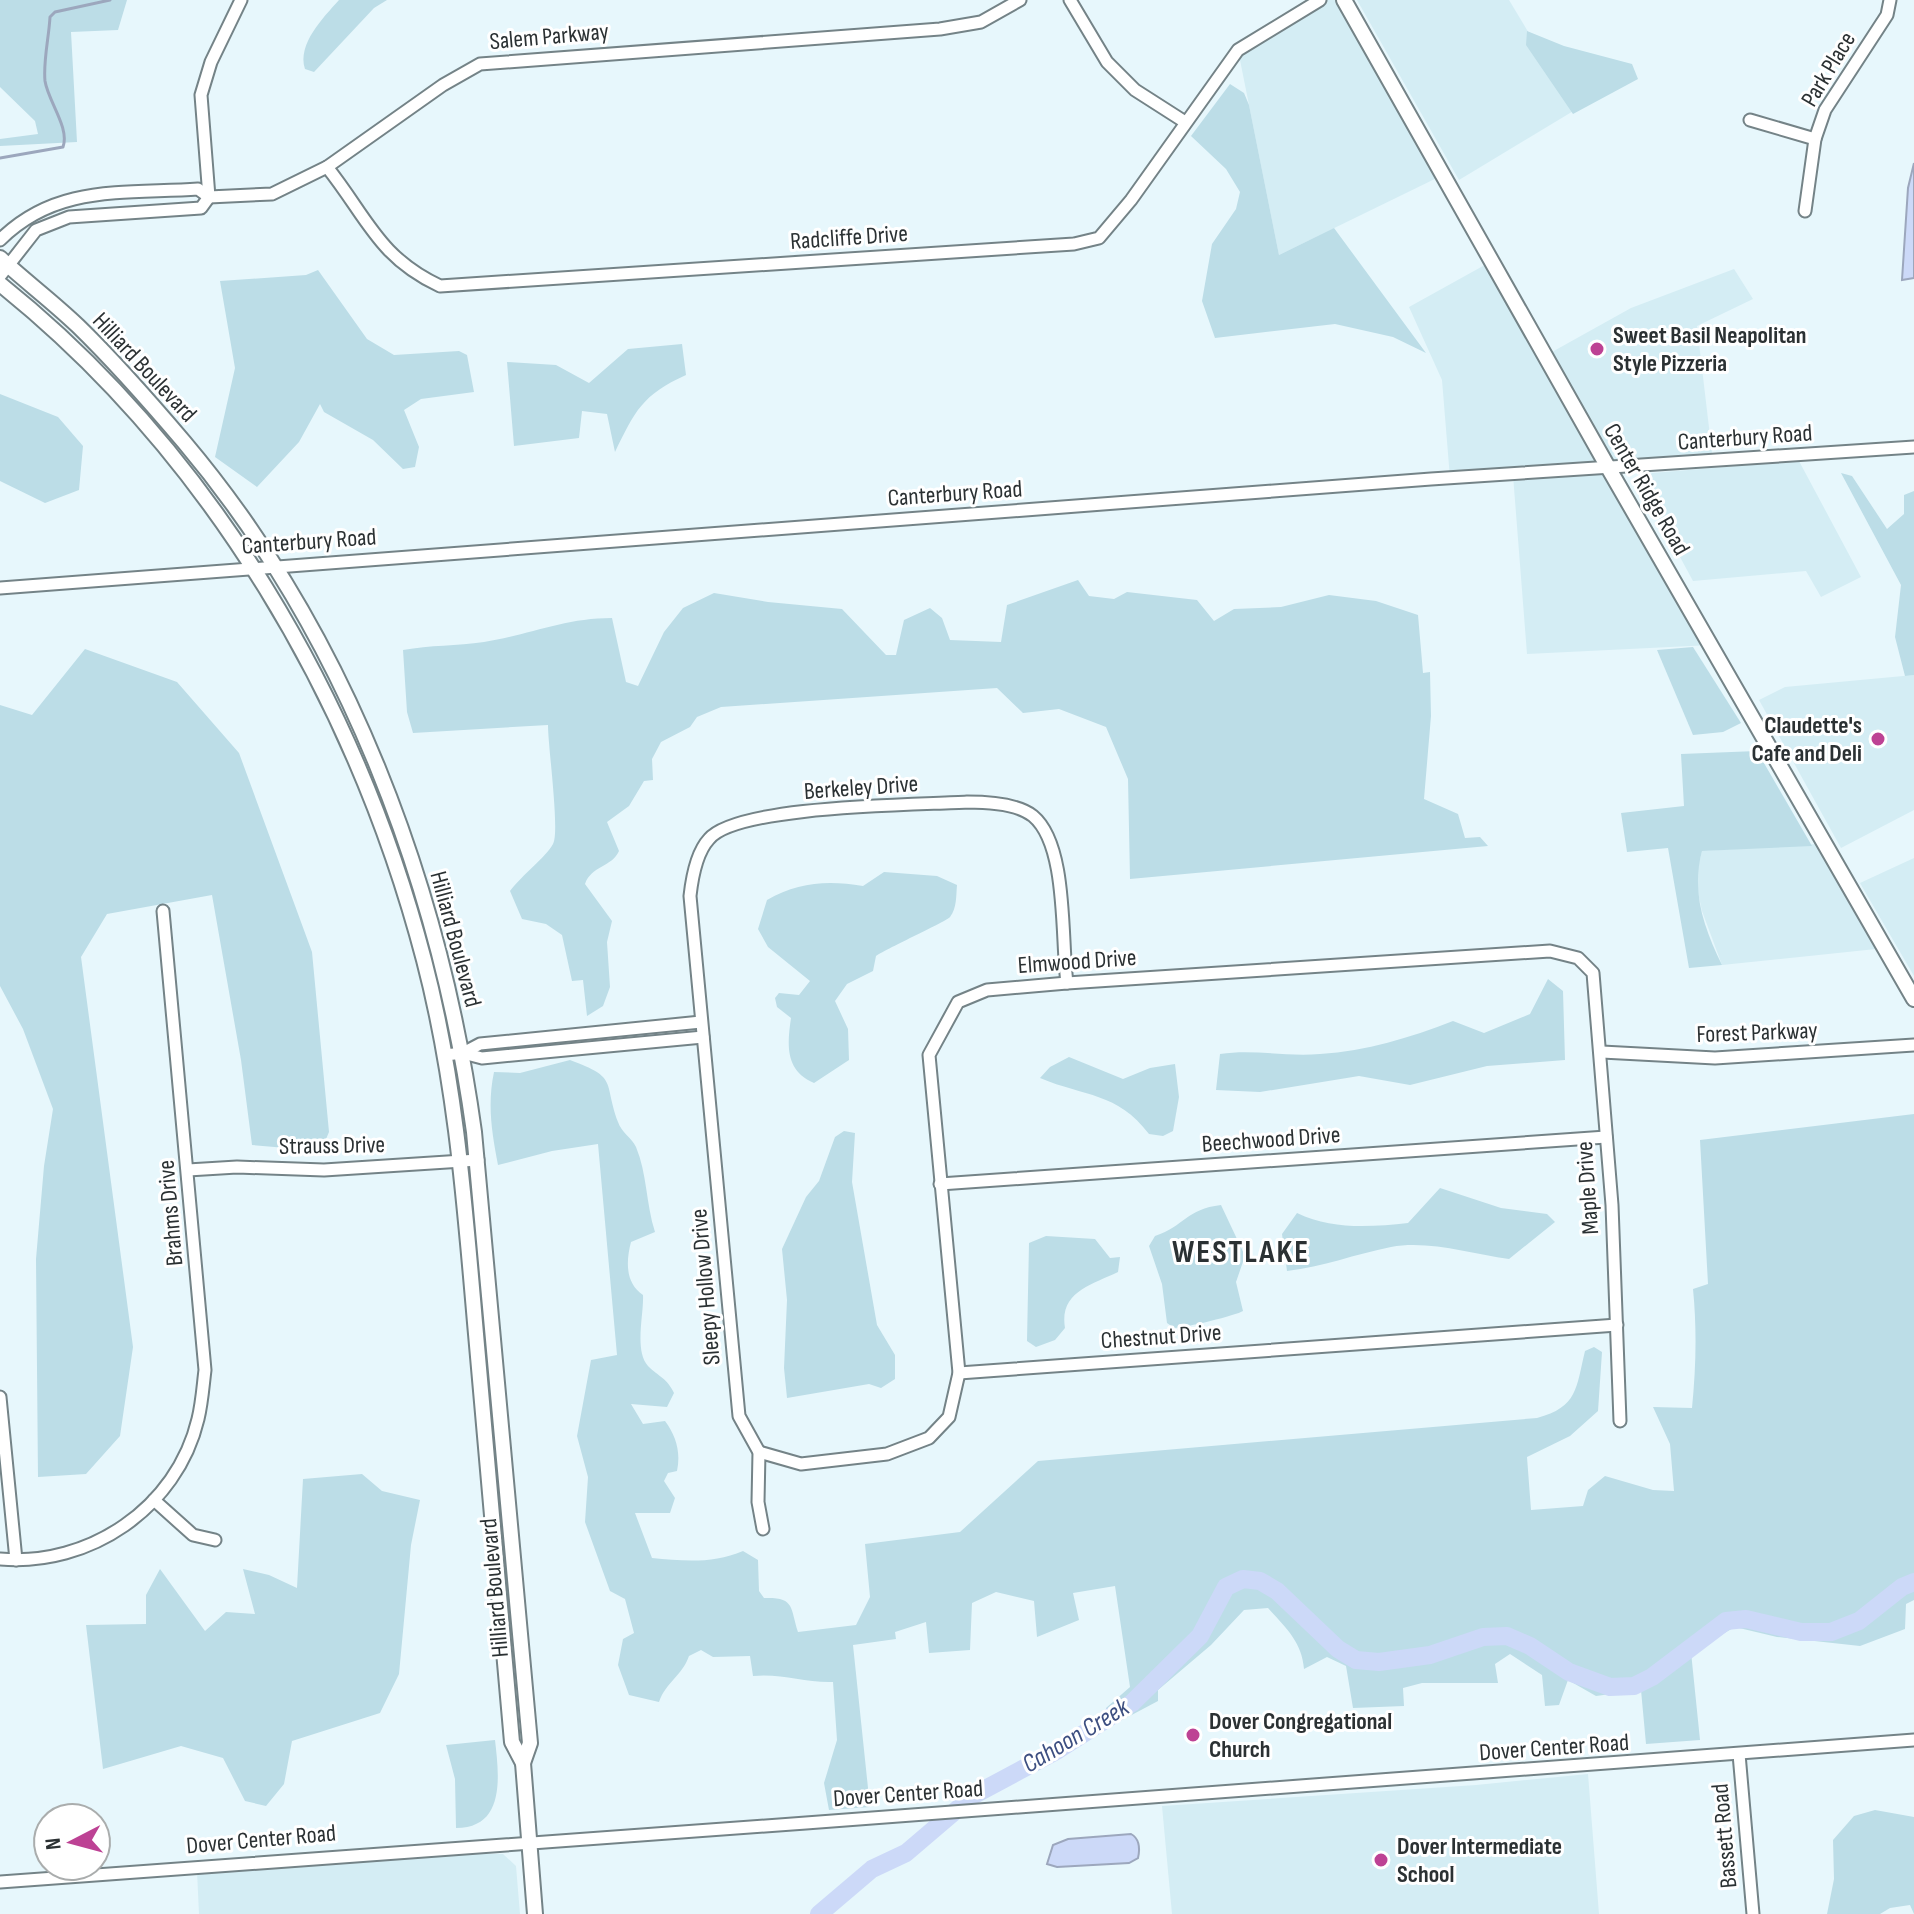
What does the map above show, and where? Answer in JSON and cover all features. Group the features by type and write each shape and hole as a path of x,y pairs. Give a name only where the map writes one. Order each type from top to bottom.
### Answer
{"main road":[{"name":"Center Ridge Road","path":"1344,0 1914,999"},
{"name":"Hilliard Boulevard","path":"3,267 78,327 120,369 185,444 271,565 344,696 389,796 431,920 463,1053 478,1160 530,1743 523,1763"},
{"name":"Hilliard Boulevard","path":"0,284 75,349 138,416 204,497 251,567 314,673 373,803 421,950 445,1055 460,1161 512,1742 523,1763 535,1914"}],"street":[{"path":"209,197 201,95 211,62 241,0"},
{"name":"Salem Parkway","path":"3,267 36,230 69,217 201,208 209,197 272,194 327,167 443,85 480,64 940,29 981,22 1020,0"},
{"path":"1070,0 1107,62 1135,90 1185,122"},
{"name":"Radcliffe Drive","path":"327,167 385,249 410,272 440,286 1074,244 1099,238 1131,200 1238,50 1320,0"},
{"name":"Park Place","path":"1805,211 1815,139 1825,110 1887,15 1890,0"},
{"path":"1750,120 1815,139"},
{"path":"0,240 21,219 71,197 198,189 209,197"},
{"name":"Canterbury Road","path":"0,588 271,565 1914,447"},
{"name":"Berkeley Drive","path":"703,1037 690,896 693,874 708,839 731,823 766,815 993,802 1032,815 1051,843 1067,983"},
{"name":"Brahms Drive","path":"0,1559 58,1556 127,1527 154,1500 183,1457 193,1433 205,1370 163,911"},
{"name":"Elmwood Drive","path":"959,1373 929,1055 942,1026 958,1002 987,990 1067,983 1550,951 1578,958"},
{"name":"Maple Drive","path":"1578,958 1593,973 1602,1052 1620,1421"},
{"path":"463,1053 480,1044 701,1022"},
{"path":"445,1055 463,1053 482,1058 703,1037"},
{"name":"Sleepy Hollow Drive","path":"703,1037 739,1416 759,1452"},
{"name":"Forest Parkway","path":"1602,1052 1715,1058 1914,1045"},
{"name":"Beechwood Drive","path":"940,1184 1606,1137"},
{"name":"Strauss Drive","path":"188,1170 237,1167 324,1170 478,1160"},
{"name":"Chestnut Drive","path":"959,1373 1617,1325"},
{"path":"763,1529 758,1502 759,1452 801,1464 887,1454 929,1438 949,1417 959,1373"},
{"path":"0,1397 16,1560"},
{"path":"154,1500 193,1535 215,1540"},
{"name":"Dover Center Road","path":"0,1882 932,1813 1263,1792 1914,1740"},
{"name":"Bassett Road","path":"1739,1754 1753,1914"}],"shaded area":[{"path":"0,0 127,0 118,30 71,32 77,142 0,146 0,139 38,134 35,121 0,87"},
{"path":"339,0 387,0 374,8 314,72 305,69 308,41"},
{"path":"1320,0 1344,0 1443,175 1279,255 1238,50"},
{"path":"1357,0 1509,0 1575,110 1459,180"},
{"path":"1527,31 1564,46 1632,64 1638,79 1573,114 1526,45"},
{"path":"1230,84 1244,93 1249,105 1279,255 1334,228 1426,353 1393,337 1335,324 1215,338 1202,301 1212,244 1236,209 1240,192 1226,169 1191,136"},
{"path":"1914,163 1914,278 1902,280 1908,188"},
{"path":"1492,261 1711,645 1527,654 1513,475 1450,478 1442,380 1409,307"},
{"path":"1734,269 1753,299 1697,326 1712,453 1678,460 1612,462 1552,352 1631,308"},
{"path":"318,270 367,339 394,355 459,351 467,355 474,392 421,399 404,410 419,447 415,467 403,469 373,440 324,412 320,404 299,442 257,487 215,457 235,368 220,281 306,275"},
{"path":"682,344 686,375 649,397 628,425 615,452 607,414 582,411 579,438 514,446 507,362 556,365 589,383 628,349"},
{"path":"0,394 58,417 83,446 79,490 45,503 0,481"},
{"path":"1799,461 1861,577 1821,597 1806,571 1693,581 1647,496 1645,481 1652,473"},
{"path":"1841,473 1852,476 1887,529 1904,514 1904,495 1914,491 1914,675 1905,676 1895,637 1901,585"},
{"path":"1078,580 1089,596 1114,599 1127,592 1197,600 1214,621 1234,609 1281,607 1329,595 1376,601 1418,615 1423,673 1430,672 1431,716 1424,799 1458,814 1465,838 1480,837 1488,846 1130,879 1128,779 1106,727 1059,709 1023,713 997,688 721,707 697,717 690,727 661,742 652,759 653,780 644,781 629,806 607,822 619,851 585,884 612,921 607,942 610,987 603,1006 587,1016 583,980 572,981 562,935 546,924 522,919 510,891 549,849 555,836 548,725 413,733 407,712 403,650 484,642 578,621 612,618 626,682 638,686 664,632 683,608 714,593 842,609 886,655 896,655 904,620 930,608 942,618 950,640 1001,642 1007,605"},
{"path":"1693,647 1741,723 1723,732 1693,735 1657,650"},
{"path":"85,649 177,682 239,753 312,952 329,1132 321,1151 252,1145 241,1060 212,895 107,914 81,957 133,1347 120,1436 86,1474 38,1477 36,1259 44,1166 53,1109 23,1029 0,986 0,705 32,715"},
{"path":"1914,675 1914,810 1841,848 1759,700 1785,687"},
{"path":"1757,751 1812,846 1702,851 1698,881 1701,910 1722,965 1689,968 1668,848 1627,852 1621,813 1684,806 1681,754"},
{"path":"1817,844 1876,949 1722,965 1702,911 1695,879 1702,851"},
{"path":"1914,858 1914,976 1860,883"},
{"path":"884,872 937,876 957,885 954,910 950,917 876,956 873,971 847,984 835,1001 848,1029 849,1060 814,1083 798,1072 793,1064 789,1047 791,1018 777,1007 775,998 779,993 799,995 810,981 768,947 758,929 767,900 790,889 814,884 863,886"},
{"path":"1548,979 1563,991 1565,1060 1487,1066 1410,1085 1359,1076 1260,1092 1216,1090 1220,1054 1307,1055 1354,1050 1388,1043 1453,1021 1484,1033 1530,1014"},
{"path":"1069,1057 1123,1079 1150,1068 1175,1064 1179,1097 1173,1131 1163,1136 1149,1134 1137,1120 1112,1103 1040,1078 1050,1067"},
{"path":"570,1060 586,1066 607,1082 619,1126 640,1157 655,1232 631,1242 628,1257 630,1278 643,1295 641,1351 648,1366 669,1384 674,1393 667,1407 631,1404 643,1424 665,1421 675,1438 678,1451 677,1471 668,1473 664,1481 675,1498 670,1513 635,1513 652,1558 709,1560 743,1551 758,1560 759,1591 764,1598 781,1599 790,1605 798,1632 856,1625 870,1597 865,1544 960,1532 1038,1461 1537,1418 1568,1402 1577,1386 1585,1351 1594,1347 1602,1352 1598,1411 1570,1436 1527,1457 1531,1510 1583,1506 1588,1490 1605,1476 1653,1490 1674,1491 1670,1444 1653,1407 1692,1408 1696,1348 1693,1289 1708,1284 1700,1140 1914,1114 1914,1600 1906,1604 1905,1629 1860,1646 1777,1637 1735,1627 1691,1652 1700,1740 1646,1744 1641,1690 1596,1696 1568,1680 1559,1705 1545,1706 1542,1675 1510,1654 1495,1664 1498,1683 1422,1683 1403,1688 1404,1706 1353,1708 1346,1666 1327,1657 1304,1669 1296,1643 1268,1608 1244,1610 1211,1645 1158,1690 1158,1701 1109,1727 1106,1708 1130,1687 1115,1586 1073,1593 1079,1620 1037,1637 1034,1601 996,1592 972,1603 970,1650 929,1653 926,1622 895,1632 896,1639 853,1645 870,1807 829,1810 824,1783 837,1740 833,1682 753,1676 750,1656 713,1657 701,1650 689,1656 659,1702 629,1695 618,1665 623,1639 634,1633 625,1599 610,1591 585,1522 588,1477 577,1436 591,1360 617,1355 598,1144 552,1151 498,1165 491,1119 494,1072 520,1073"},
{"path":"844,1131 855,1133 852,1182 877,1325 895,1355 895,1379 881,1388 869,1384 787,1398 784,1368 787,1300 782,1249 806,1197 819,1181 835,1137"},
{"path":"1440,1188 1501,1208 1547,1214 1555,1222 1509,1259 1435,1246 1405,1245 1287,1271 1282,1234 1297,1213 1338,1225 1408,1223"},
{"path":"1221,1205 1245,1256 1236,1282 1243,1311 1174,1328 1167,1323 1162,1284 1149,1246 1155,1236 1200,1210"},
{"path":"1046,1236 1095,1239 1110,1258 1120,1257 1118,1272 1079,1291 1072,1298 1064,1316 1065,1328 1055,1340 1036,1347 1027,1341 1029,1243"},
{"path":"362,1474 382,1491 420,1500 411,1545 399,1674 380,1713 292,1741 284,1784 266,1806 245,1801 223,1758 181,1746 103,1769 86,1625 146,1624 146,1595 160,1569 205,1631 226,1612 255,1614 243,1569 269,1575 297,1588 303,1479"},
{"path":"495,1740 498,1783 491,1809 484,1819 472,1826 456,1828 455,1779 446,1745"},
{"name":"Dover Intermediate School","path":"1588,1774 1599,1914 1172,1914 1162,1806 1476,1785"},
{"path":"1875,1810 1914,1817 1914,1914 1910,1905 1890,1908 1880,1914 1827,1914 1834,1879 1833,1840 1854,1816"},
{"path":"1131,1834 1138,1841 1139,1851 1138,1858 1129,1863 1057,1867 1047,1864 1053,1845 1068,1839"},
{"path":"503,1854 516,1866 520,1914 199,1914 197,1871"}],"waterway":[{"path":"0,158 63,147 64,131 45,81 50,17 55,12 110,0"},
{"name":"Cahoon Creek","path":"819,1914 872,1869 906,1853 974,1795 1058,1750 1132,1703 1200,1636 1226,1587 1243,1579 1260,1581 1277,1591 1338,1649 1356,1660 1379,1662 1430,1655 1483,1637 1507,1636 1530,1646 1569,1672 1610,1687 1634,1686 1652,1677 1726,1621 1746,1619 1801,1632 1831,1632 1859,1621 1902,1587 1914,1582"}],"place":[{"name":"Sweet Basil Neapolitan Style Pizzeria","path":"1597,349"},
{"name":"Claudette's Cafe and Deli","path":"1878,739"},
{"name":"Dover Congregational Church","path":"1193,1735"},
{"name":"Dover Intermediate School","path":"1381,1860"}],"district":[{"name":"WESTLAKE","path":"1241,1251"}]}
